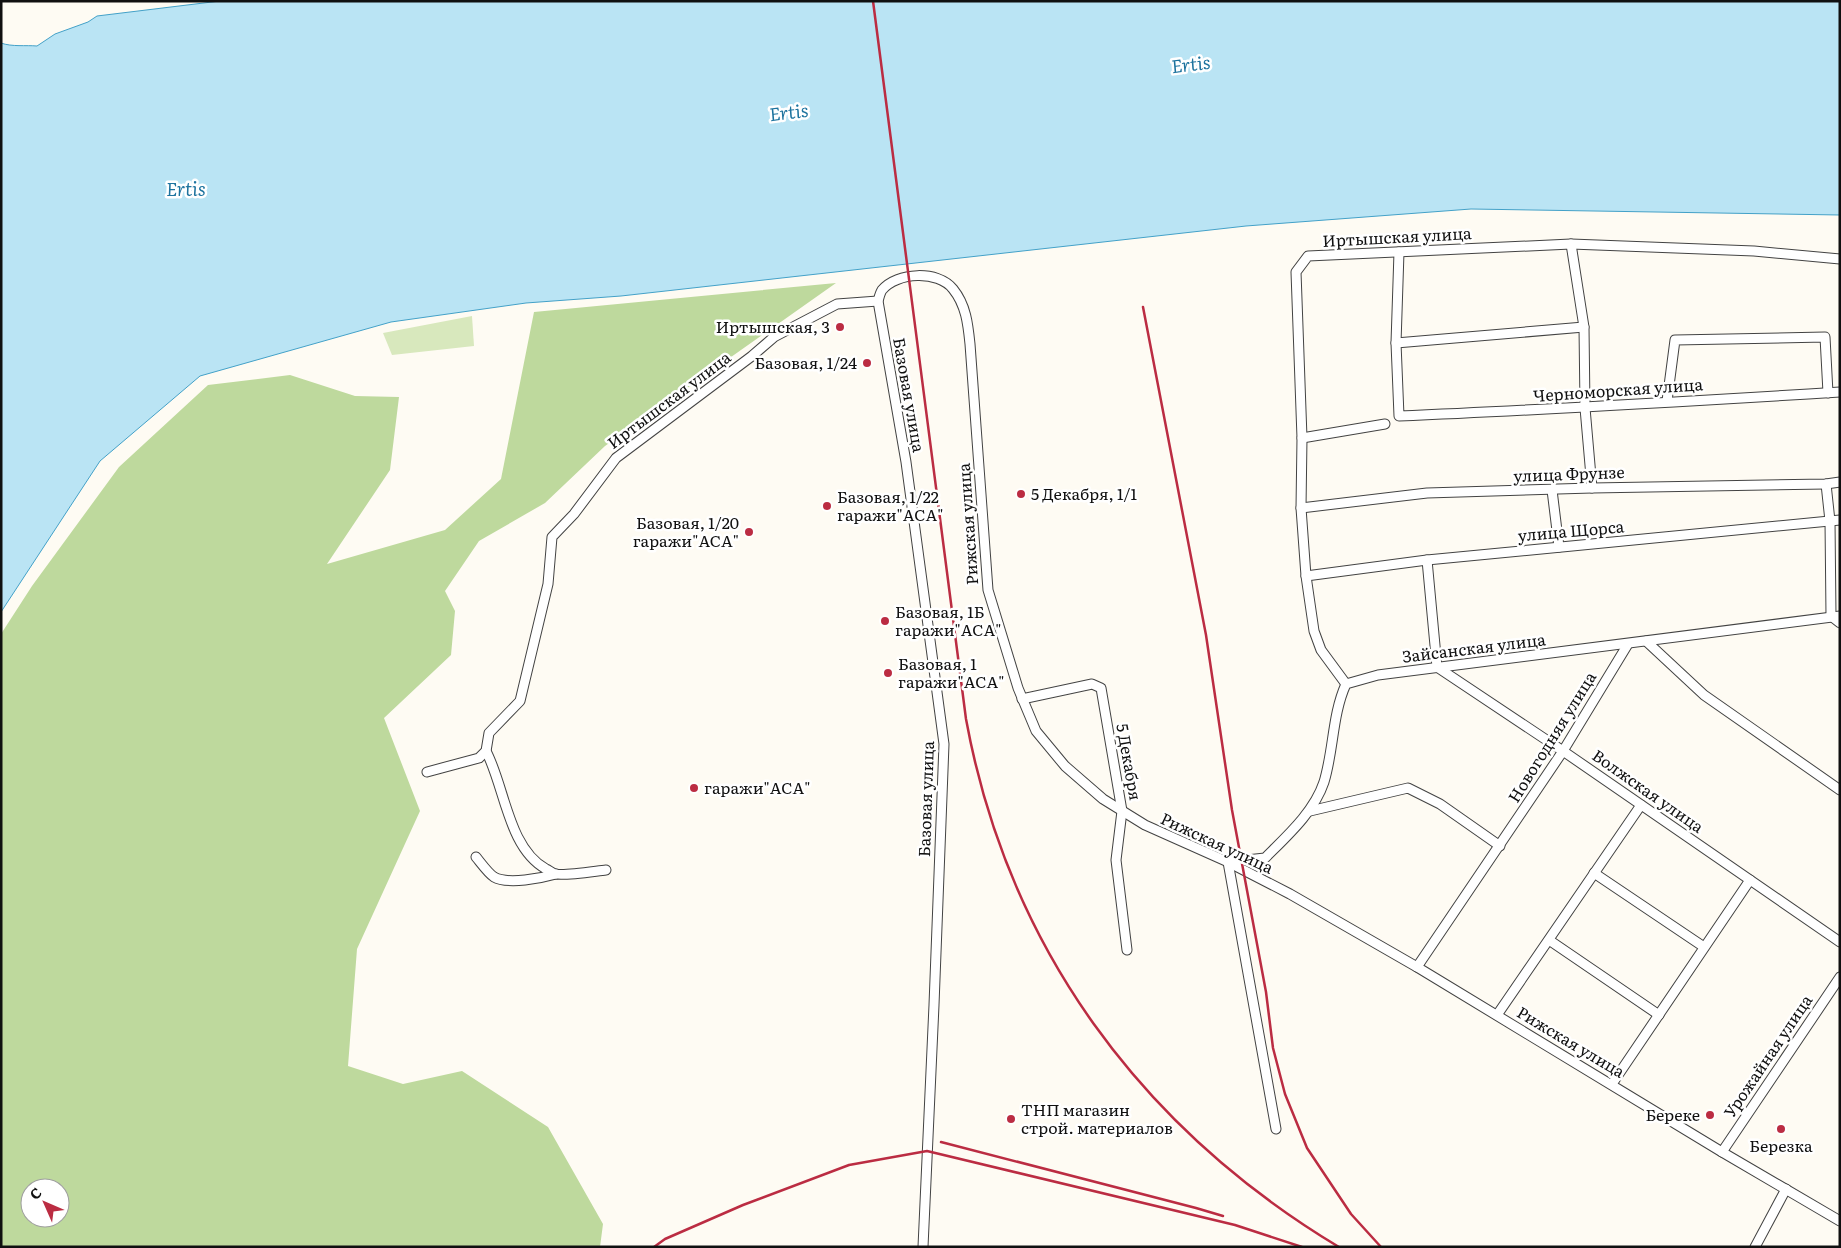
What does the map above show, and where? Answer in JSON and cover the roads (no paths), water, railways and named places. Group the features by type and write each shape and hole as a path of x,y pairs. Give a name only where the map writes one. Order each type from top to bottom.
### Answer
{"street":[{"name":"Иртышская улица","path":"1346,684 1321,650 1314,630 1306,576 1301,508 1302,438 1296,272 1308,256 1571,244 1754,251 1840,259"},
{"path":"1571,244 1584,326 1585,408 1592,488"},
{"path":"1399,252 1396,343 1584,326"},
{"name":"Рижская улица","path":"878,301 881,291 890,284 902,279 927,276 940,280 952,287 960,299 966,316 970,344 988,590 1022,699 1036,731 1066,766 1103,800 1145,825 1228,862 1290,894 1417,967 1722,1152 1840,1221"},
{"name":"Иртышская улица","path":"486,751 489,733 520,701 548,584 552,537 574,514 616,458 752,356 773,338 837,304 878,301"},
{"name":"Базовая улица","path":"878,301 906,462 944,744 923,1247"},
{"path":"1667,401 1675,340 1825,337 1828,393"},
{"name":"Черноморская улица","path":"1396,343 1399,416 1585,408 1667,401 1840,392"},
{"path":"1302,438 1385,424"},
{"name":"улица Фрунзе","path":"1301,508 1427,493 1826,484 1840,482"},
{"path":"1826,484 1835,616 1840,623"},
{"path":"1552,490 1559,547"},
{"name":"улица Щорса","path":"1306,576 1426,560 1840,520"},
{"path":"1426,560 1437,667"},
{"name":"Зайсанская улица","path":"1346,684 1378,675 1835,616"},
{"path":"1646,641 1704,695 1840,790"},
{"name":"Новогодняя улица","path":"1417,967 1563,751 1628,644"},
{"name":"Волжская улица","path":"1437,667 1563,751 1840,942"},
{"name":"5 Декабря","path":"1022,699 1092,684 1101,688 1122,811 1116,860 1127,950"},
{"path":"1276,1129 1228,862 1265,858 1310,810 1324,782 1339,700 1346,684"},
{"path":"427,772 479,758 486,751 492,763 513,827 524,850 538,865 556,874"},
{"path":"1310,810 1408,788 1440,804 1500,846"},
{"path":"1497,1015 1641,805"},
{"path":"476,857 495,877 514,881 537,879 556,874 606,870"},
{"path":"1594,873 1704,947"},
{"path":"1612,1084 1750,880"},
{"path":"1549,940 1659,1015"},
{"name":"Урожайная улица","path":"1722,1152 1840,977"},
{"path":"1755,1247 1786,1189"}],"water":[{"name":"Ertis","path":"220,1 1840,1 1840,215 1471,209 1246,226 621,296 526,303 391,322 200,376 100,461 1,612 1,43 37,46 55,34 88,22 97,16"}],"railway":[{"path":"873,1 966,719 986,803 1014,881 1050,955 1094,1024 1145,1088 1203,1146 1268,1200 1339,1247"},
{"path":"1143,307 1206,635 1232,810 1266,992 1273,1048 1285,1094 1307,1148 1351,1214 1381,1247"},
{"path":"941,1142 1223,1216"},
{"path":"654,1247 665,1239 743,1205 849,1165 927,1151 1235,1225 1302,1247"}],"place":[{"name":"Иртышская, 3","path":"840,327"},
{"name":"Базовая, 1/24","path":"867,363"},
{"name":"5 Декабря, 1/1","path":"1021,494"},
{"name":"Базовая, 1/22 гаражи\"ACА\"","path":"827,506"},
{"name":"Базовая, 1/20 гаражи\"ACА\"","path":"749,532"},
{"name":"Базовая, 1Б гаражи\"ACА\"","path":"885,621"},
{"name":"Базовая, 1 гаражи\"ACА\"","path":"888,673"},
{"name":"гаражи\"ACА\"","path":"694,788"},
{"name":"Береке","path":"1710,1115"},
{"name":"ТНП магазин строй. материалов","path":"1011,1119"},
{"name":"Березка","path":"1781,1129"}]}
